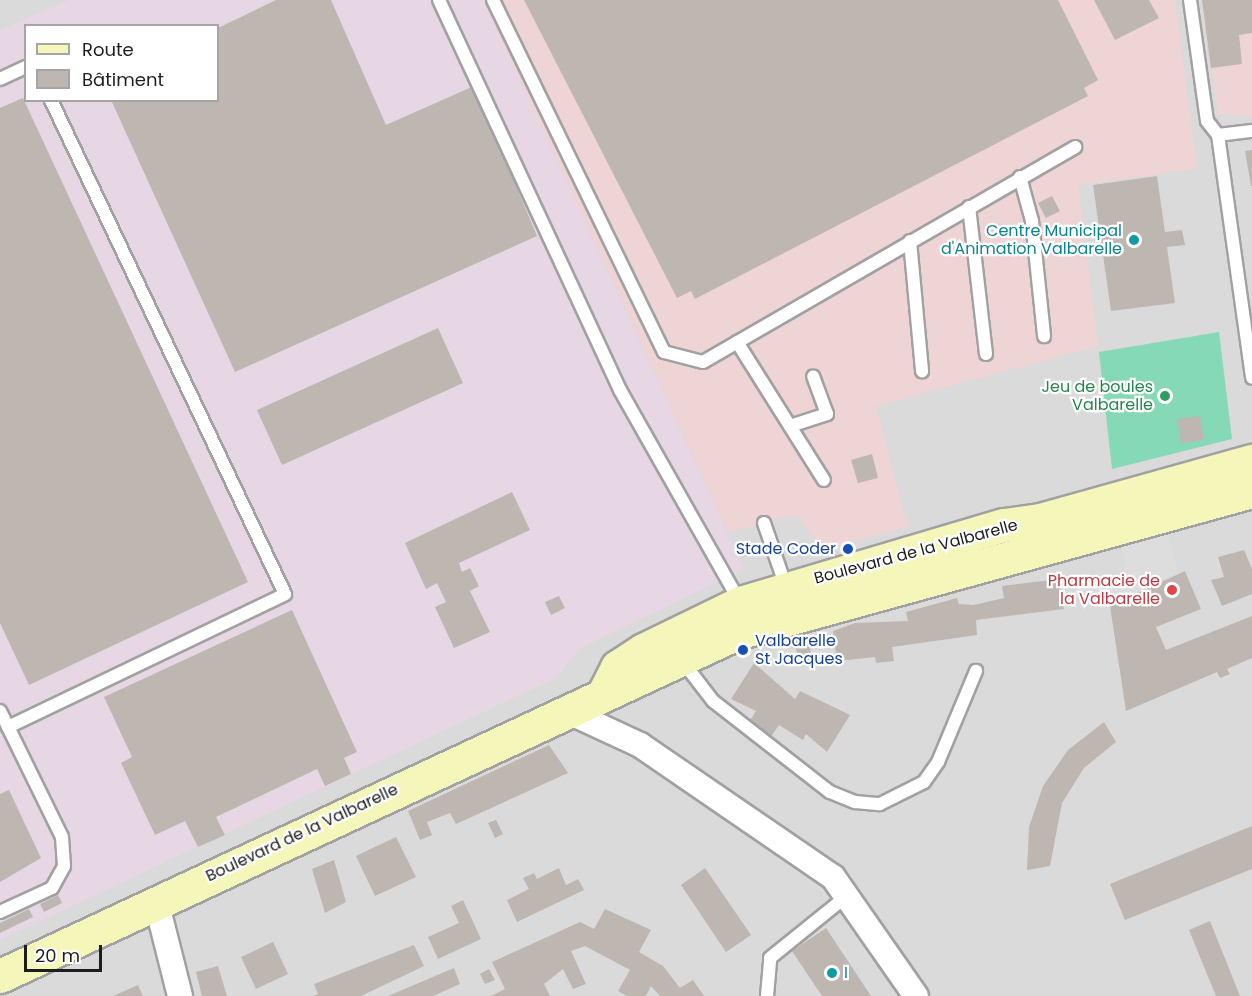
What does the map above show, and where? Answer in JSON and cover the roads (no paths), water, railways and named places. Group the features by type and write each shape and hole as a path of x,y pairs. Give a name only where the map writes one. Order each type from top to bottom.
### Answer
{"street":[{"name":"Boulevard de la Valbarelle","path":"0,976 567,711 600,693 683,662 792,600 1252,461"},
{"name":"Boulevard de la Valbarelle","path":"600,693 617,668 643,650 740,603 792,600 944,579 1252,491"},
{"path":"600,693 640,745"},
{"path":"567,711 640,745 833,877 849,894 916,996"},
{"path":"156,902 180,996"}],"lane":[{"path":"439,0 620,390 740,603"},
{"path":"493,0 664,352 703,362 1074,147"},
{"path":"1190,0 1207,121 1218,135 1252,378"},
{"path":"0,79 24,68"},
{"path":"8,727 285,594 52,102"},
{"path":"1218,135 1252,131"},
{"path":"1020,177 1032,221 1044,336"},
{"path":"969,207 986,354"},
{"path":"910,241 922,371"},
{"path":"737,342 824,480"},
{"path":"790,426 827,414 813,376"},
{"path":"764,523 792,600"},
{"path":"683,662 712,701 830,792 855,802 880,804 924,782 938,762 976,671"},
{"path":"0,711 62,837 63,866 52,888 0,912"},
{"path":"766,996 770,958 849,894"}],"place":[{"name":"Centre Municipal d'Animation Valbarelle","path":"1134,240"},
{"name":"Jeu de boules Valbarelle","path":"1165,396"},
{"name":"Stade Coder","path":"848,549"},
{"name":"Pharmacie de la Valbarelle","path":"1172,590"},
{"name":"Valbarelle St Jacques","path":"743,650"},
{"name":"I","path":"832,973"}]}
